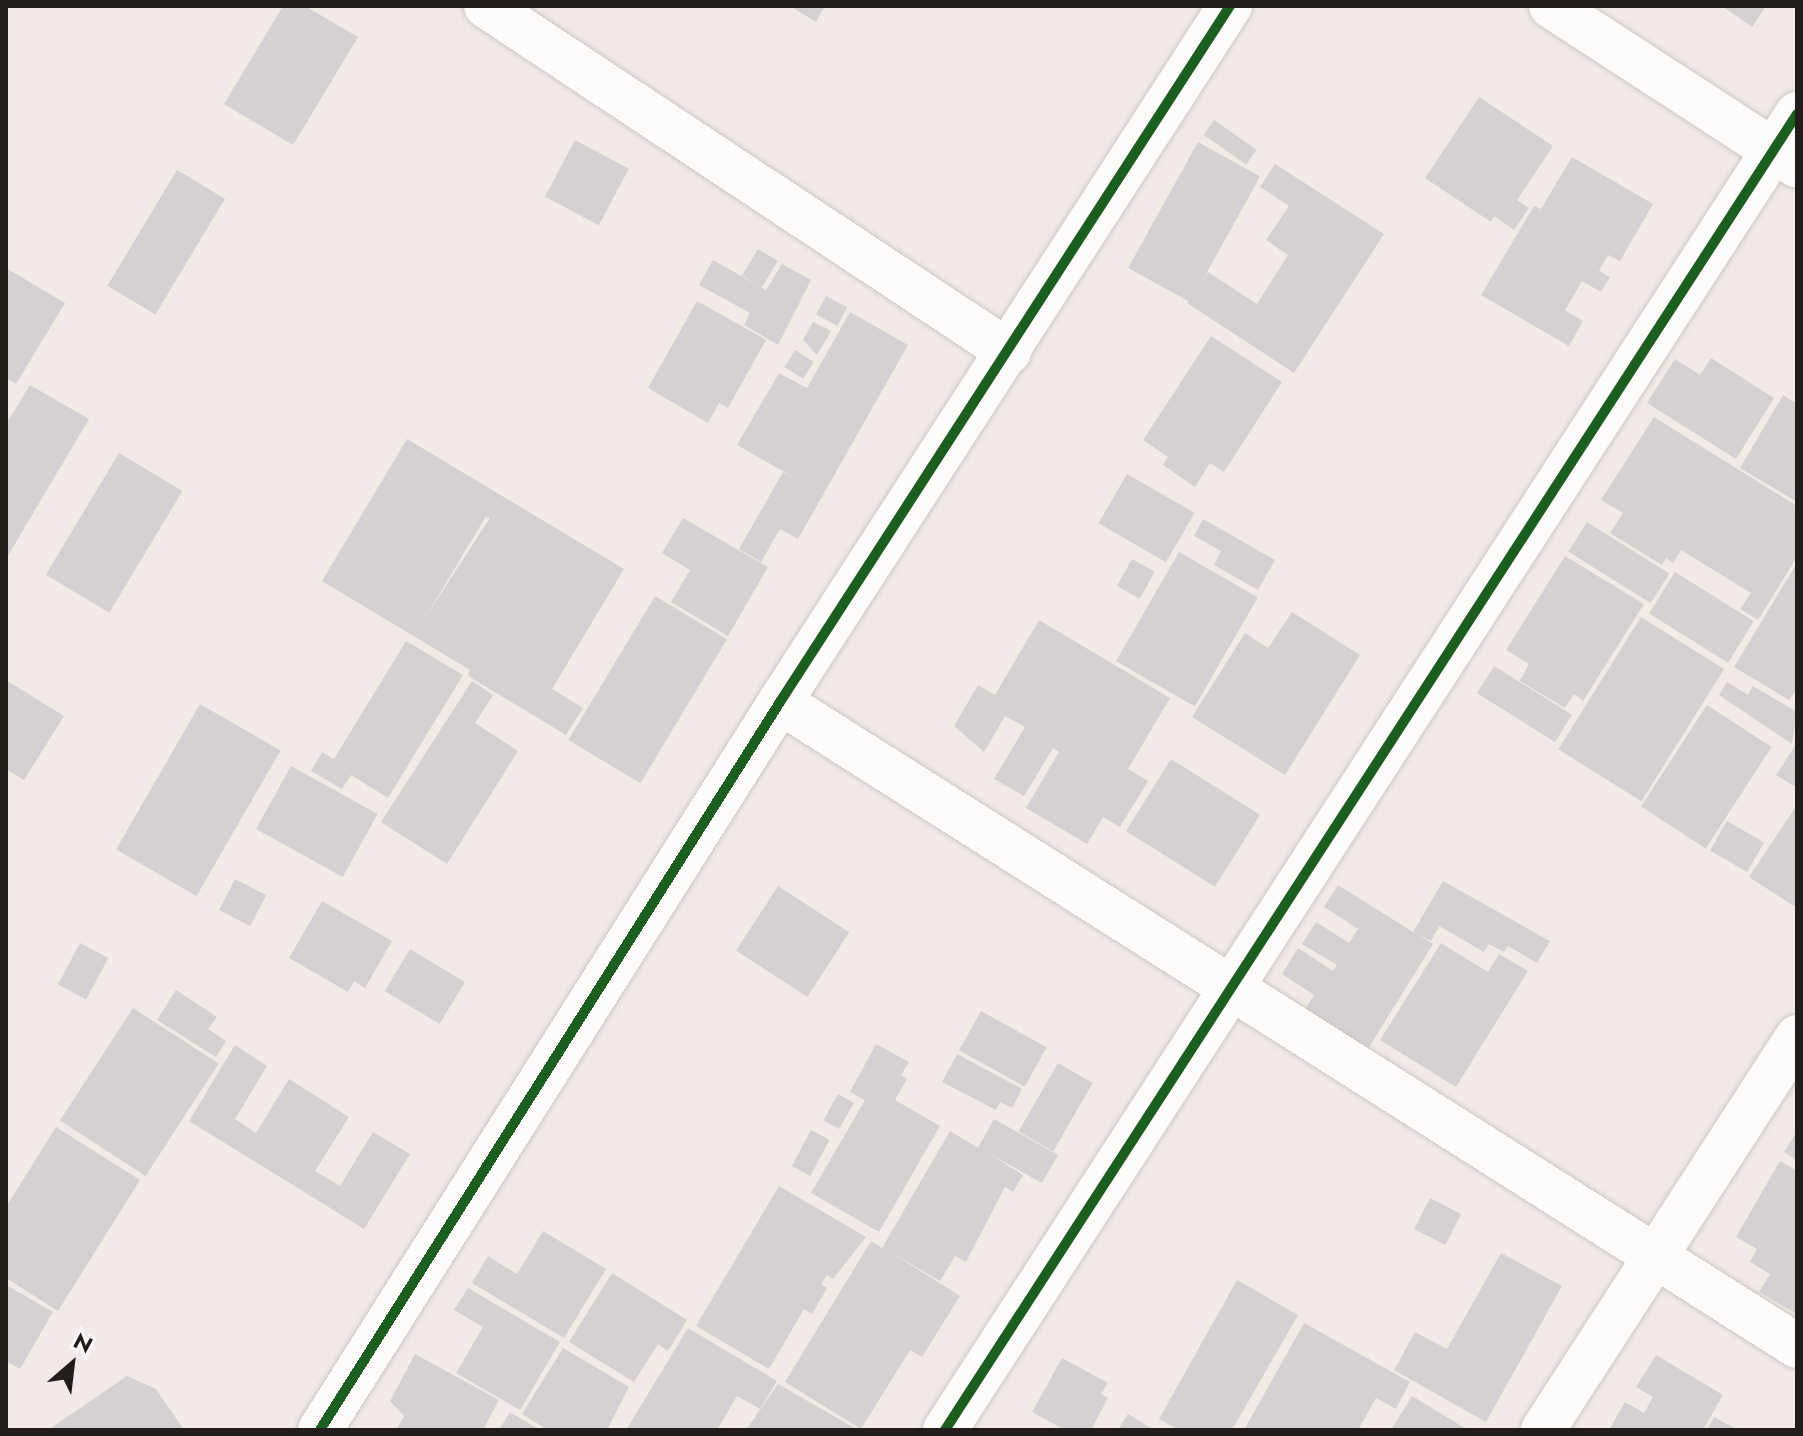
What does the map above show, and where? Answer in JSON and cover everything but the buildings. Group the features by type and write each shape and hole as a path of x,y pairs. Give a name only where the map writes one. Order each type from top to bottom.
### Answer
{"street":[{"path":"486,6 1009,352"},
{"path":"320,1430 780,702 1230,6"},
{"path":"1551,6 1786,158"},
{"path":"945,1430 1231,986 1786,158 1797,114"},
{"path":"780,702 1797,1346"},
{"path":"1543,1430 1659,1256 1797,1037"}],"cycle path":[{"path":"320,1430 780,702 1230,6"},
{"path":"945,1430 1797,114"}]}
